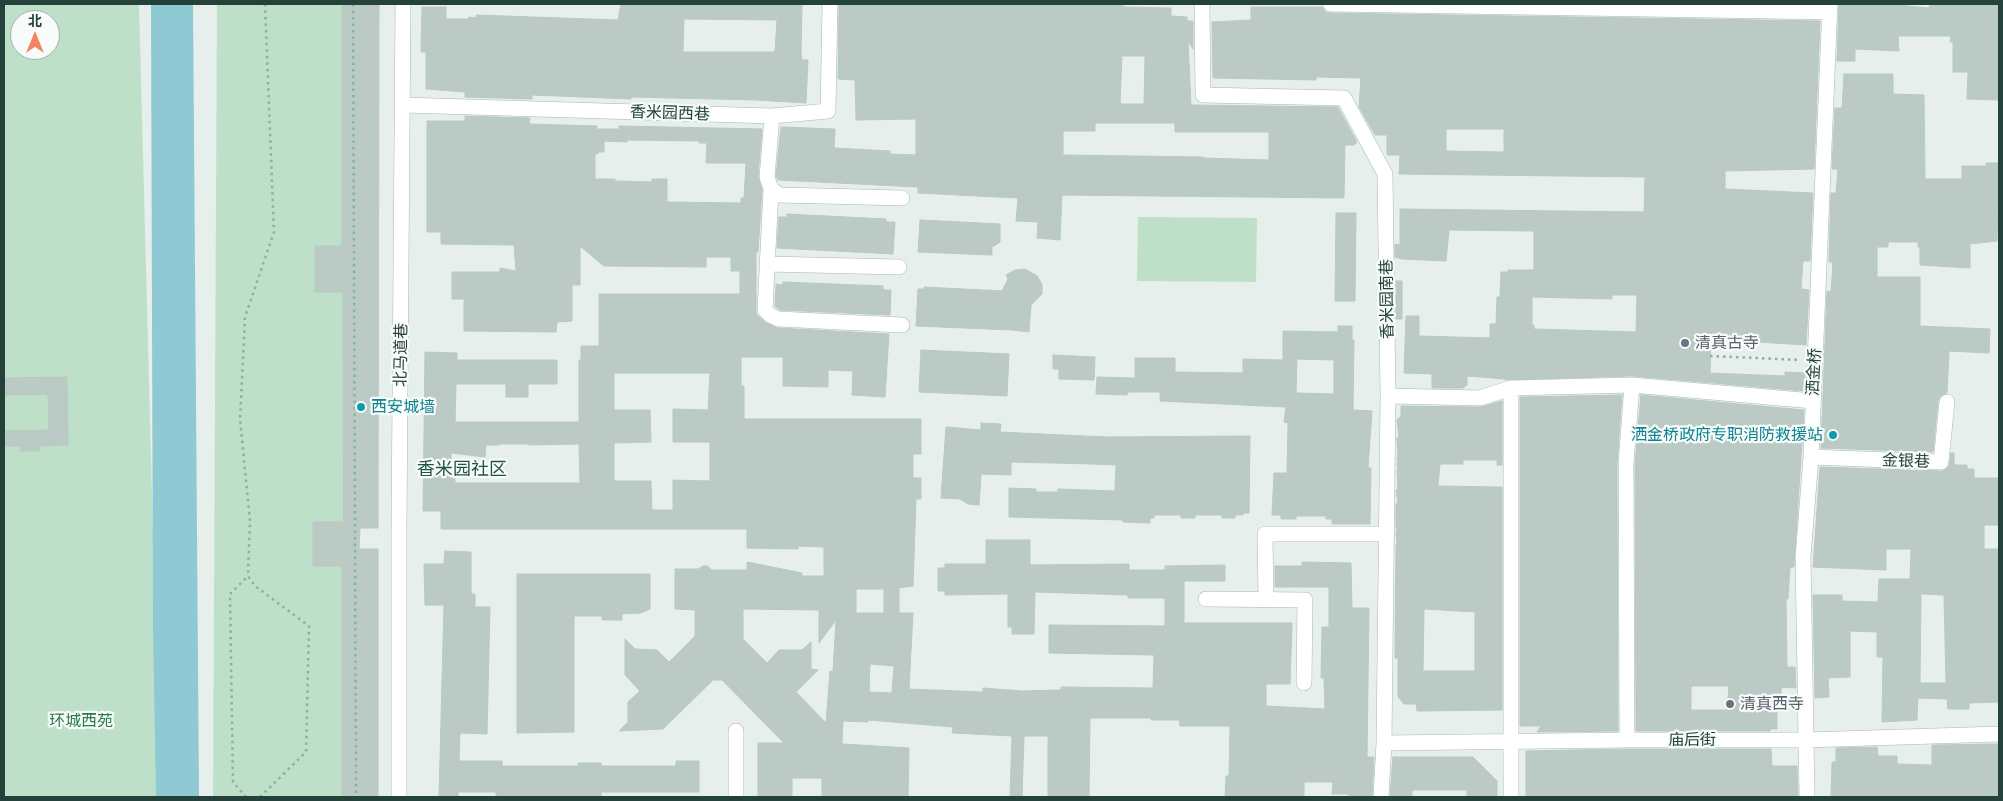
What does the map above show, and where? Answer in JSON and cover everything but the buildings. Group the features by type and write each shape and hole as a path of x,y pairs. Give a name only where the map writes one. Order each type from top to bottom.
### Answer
{"street":[{"name":"北马道巷","path":"399,797 403,4"},
{"name":"香米园西巷","path":"403,105 772,116 828,111 830,4"},
{"name":"香米园南巷","path":"1202,4 1203,96 1344,98 1385,174 1388,396 1384,743 1381,797"},
{"path":"1331,4 1830,8"},
{"name":"洒金桥","path":"1807,797 1802,557 1811,457 1830,8"},
{"path":"772,116 767,176 771,189 765,310 778,319 902,324"},
{"path":"771,189 780,195 902,198"},
{"path":"767,264 899,267"},
{"path":"1388,396 1480,398 1511,388 1632,385 1813,401"},
{"path":"1627,740 1626,464 1632,385"},
{"path":"1511,388 1511,797"},
{"name":"金银巷","path":"1811,457 1941,462 1947,402"},
{"path":"1266,600 1265,534 1386,534"},
{"path":"1206,599 1305,600 1304,683"},
{"path":"736,731 736,797"},
{"name":"庙后街","path":"1384,743 1806,740 1999,734"}],"path":[{"path":"260,797 306,752 309,626 255,586 248,576 250,521 240,420 245,317 274,232 265,4"},
{"path":"353,4 356,797"},
{"path":"1710,356 1815,360"},
{"path":"246,797 233,782 230,594 248,576"}],"green space":[{"name":"环城西苑","path":"4,4 139,4 160,797 4,797"},
{"path":"217,4 342,4 343,246 315,246 315,292 343,292 342,797 213,797"},
{"path":"1138,217 1257,218 1256,282 1137,281"}],"water":[{"path":"151,4 193,4 199,797 156,797 153,627"}],"place":[{"name":"清真古寺","path":"1685,343"},
{"name":"西安城墙","path":"361,407"},
{"name":"洒金桥政府专职消防救援站","path":"1833,435"},
{"name":"清真西寺","path":"1730,704"}],"district":[{"name":"香米园社区","path":"462,469"}]}
